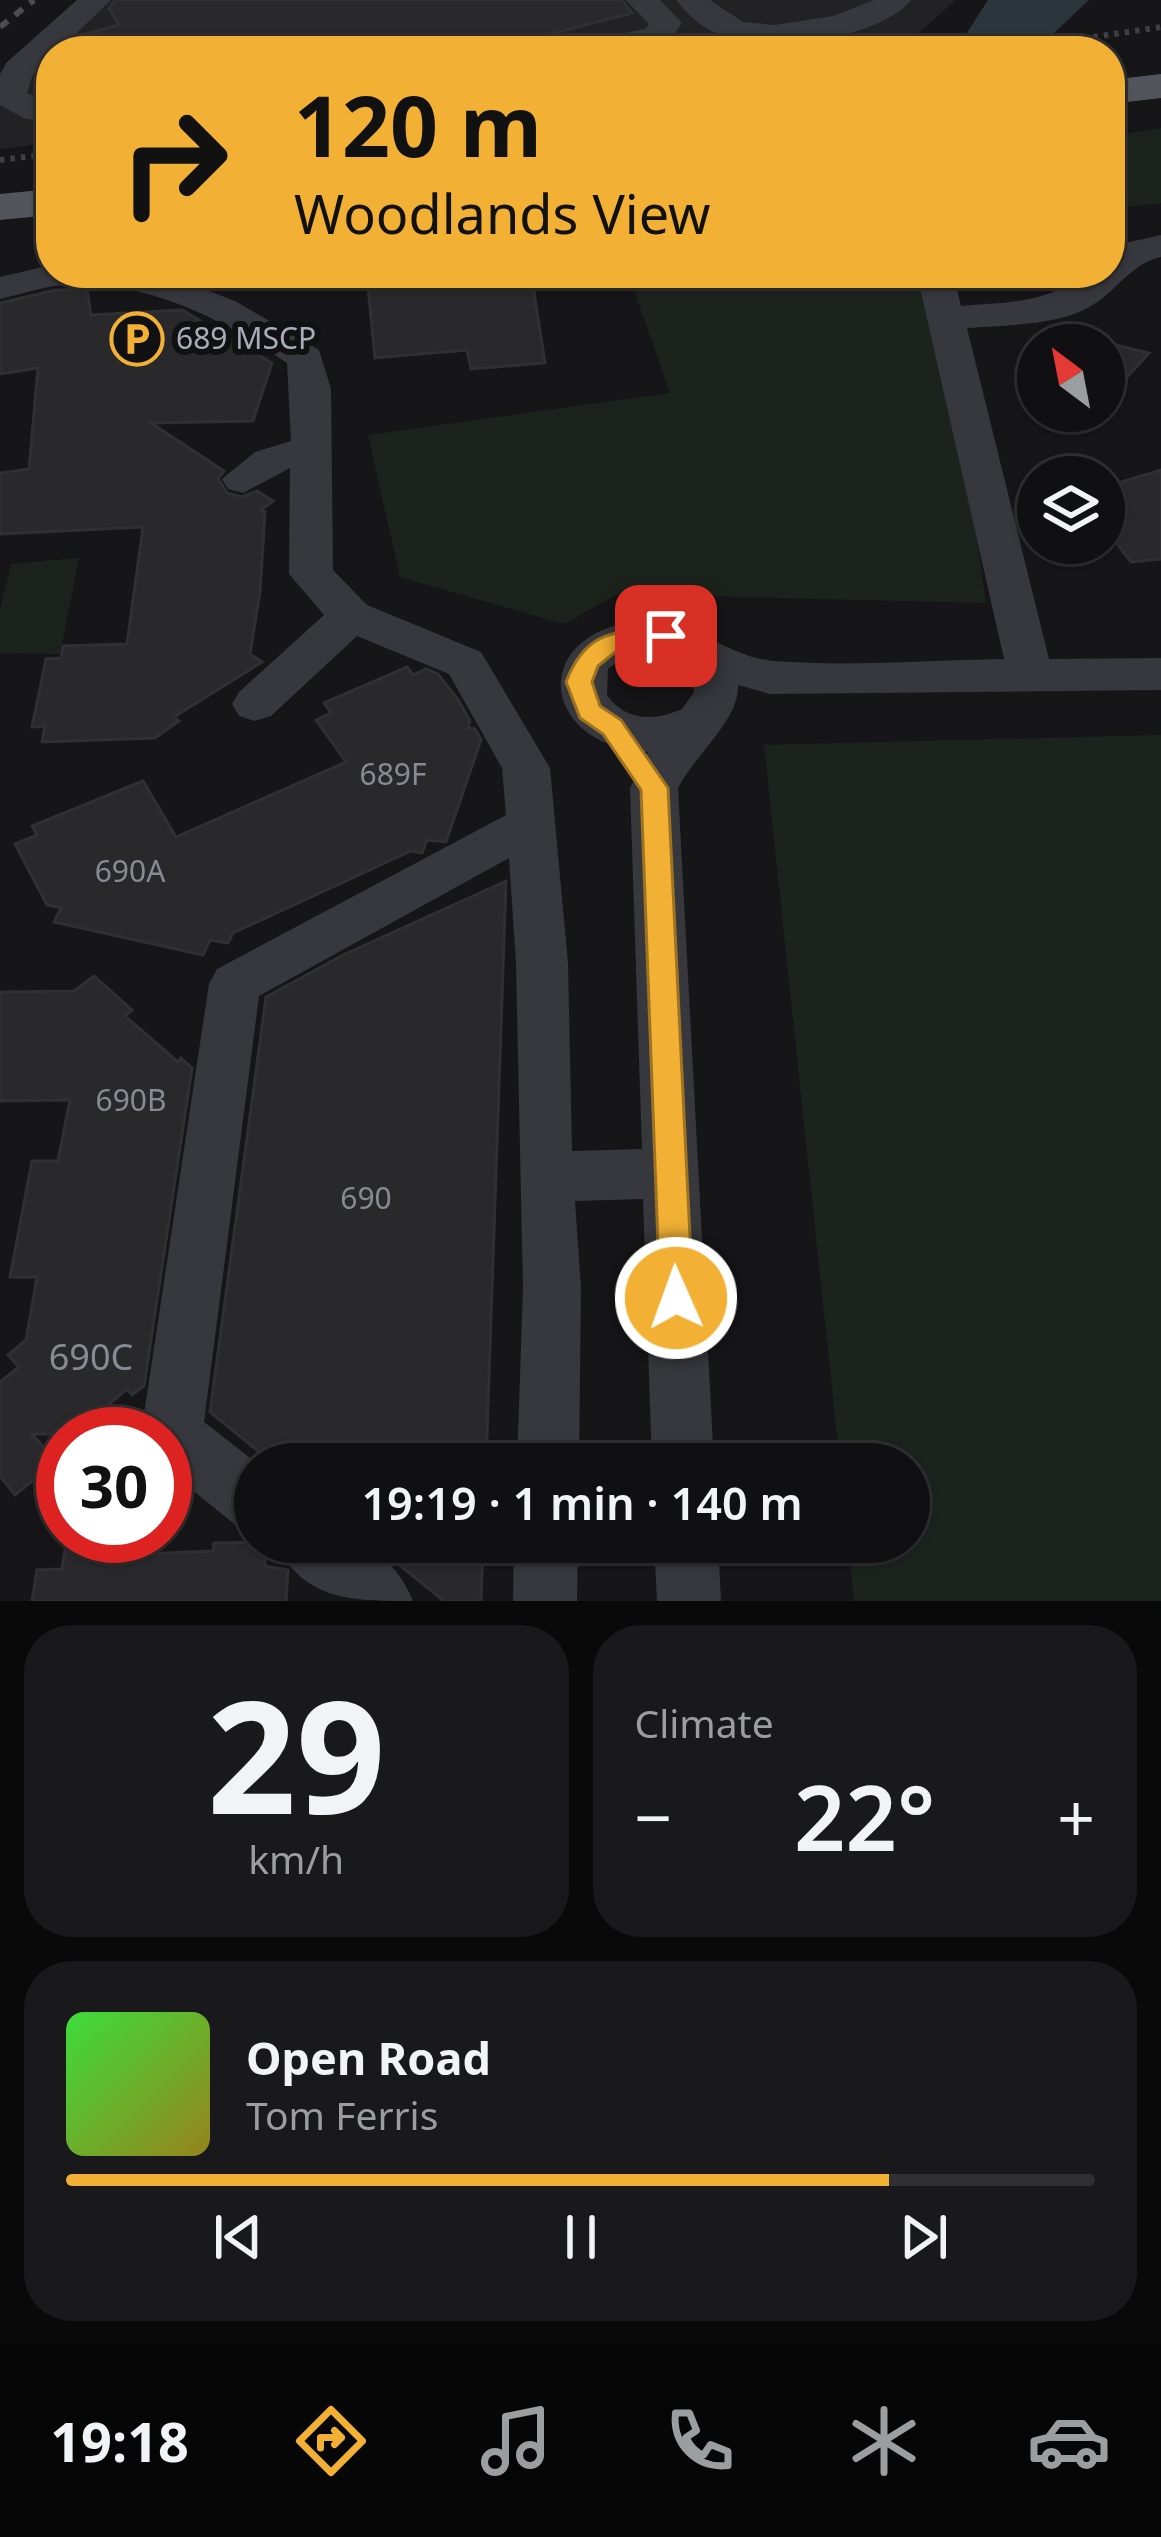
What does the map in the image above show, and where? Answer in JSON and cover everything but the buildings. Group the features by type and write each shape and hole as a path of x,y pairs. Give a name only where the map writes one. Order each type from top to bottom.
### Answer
{"main road":[{"path":"1125,55 1161,51"},
{"path":"1125,90 1161,86"},
{"path":"0,164 36,160"},
{"path":"0,207 36,203"}],"street":[{"path":"55,36 95,0"},
{"path":"642,0 666,23 657,36"},
{"path":"692,0 709,17 742,32 797,33 881,11 896,0"},
{"path":"36,54 18,70 9,97 36,111"},
{"path":"1125,259 1161,246"},
{"path":"0,288 36,280"},
{"path":"161,288 262,327 305,358 311,388 310,574 351,616 465,662 526,768 542,962 552,1288 548,1443"},
{"path":"937,288 1031,676"},
{"path":"945,319 1039,310 1077,299 1090,288"},
{"path":"243,478 269,461 311,449"},
{"path":"255,704 351,616"},
{"path":"707,692 687,644 647,635 624,637 594,653 579,682 589,712 612,727 653,735 679,730 707,692 770,678 1161,674"},
{"path":"682,1443 654,788 707,692"},
{"path":"612,727 654,788"},
{"path":"234,1484 172,1435 235,984 530,824"},
{"path":"545,1177 671,1173"},
{"path":"333,1563 381,1601"},
{"path":"544,1601 545,1563"},
{"path":"687,1563 688,1601"}],"path":[{"path":"1101,36 1161,27"},
{"path":"0,164 36,160"}],"shaded area":[{"path":"80,0 956,0 915,36 40,36"},
{"path":"988,0 1089,0 1054,33 965,36"},
{"path":"36,40 36,145 0,149 0,72"},
{"path":"1161,128 1161,203 1125,207 1125,134"},
{"path":"633,288 941,288 986,603 618,594 564,624 400,577 368,435 670,393"},
{"path":"79,558 60,654 0,653 0,610 11,564"},
{"path":"1161,735 1161,1601 854,1601 850,1563 930,1563 930,1443 838,1443 764,745"}],"railway":[{"path":"0,27 34,0"}],"place":[{"name":"689 MSCP","path":"137,339"}],"route":[{"path":"666,636 611,642 586,661 579,682 589,712 612,727 654,788 676,1298"}]}
